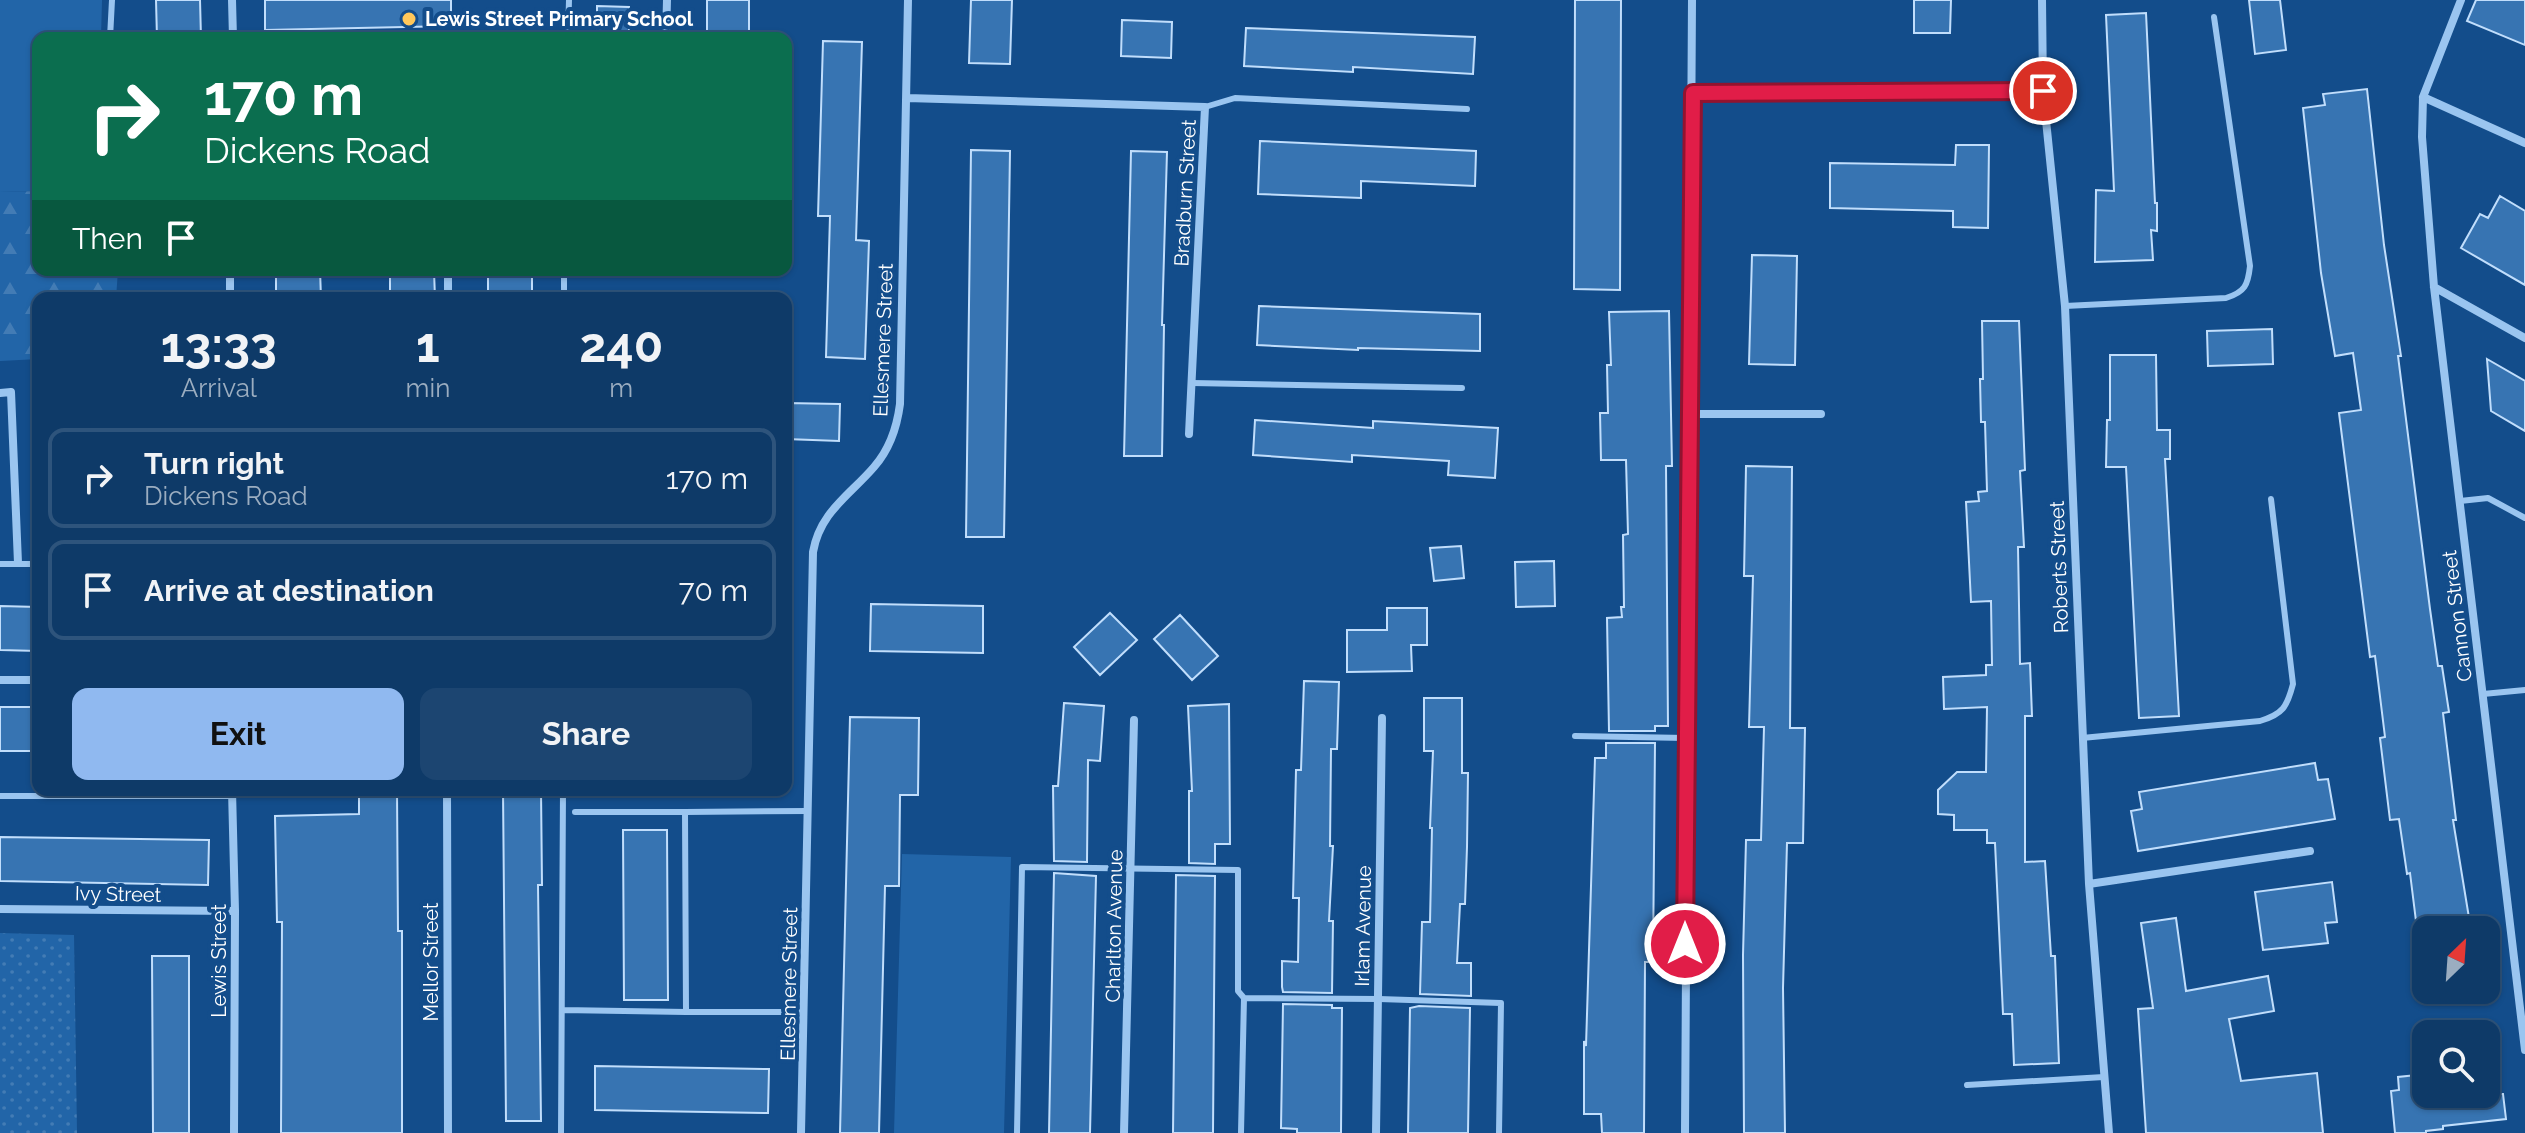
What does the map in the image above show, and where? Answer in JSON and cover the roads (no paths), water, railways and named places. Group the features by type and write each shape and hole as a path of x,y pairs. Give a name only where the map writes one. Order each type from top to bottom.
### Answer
{"street":[{"path":"232,0 233,32"},
{"path":"666,32 667,0"},
{"name":"Ellesmere Street","path":"801,1133 813,552 816,536 829,513 876,465 897,425 900,404 908,0"},
{"path":"1685,1133 1692,0"},
{"name":"Roberts Street","path":"2042,0 2043,91 2065,306 2089,884 2109,1133"},
{"name":"Cannon Street","path":"2461,0 2423,97 2422,137 2434,287 2521,978 2525,1050"},
{"path":"1693,93 2043,91"},
{"path":"2423,97 2525,143"},
{"name":"Bradburn Street","path":"907,98 1205,107 1189,434"},
{"path":"2434,287 2525,338"},
{"path":"0,393 11,392 18,563"},
{"path":"1691,414 1821,414"},
{"path":"0,680 32,680"},
{"name":"Irlam Avenue","path":"1376,1133 1382,718"},
{"name":"Charlton Avenue","path":"1124,1133 1134,720"},
{"name":"Lewis Street","path":"232,796 234,1133"},
{"name":"Mellor Street","path":"447,796 448,1133"},
{"path":"2089,884 2310,851"},
{"name":"Ivy Street","path":"0,909 235,911"}],"lane":[{"path":"110,32 112,0"},
{"path":"568,32 569,0"},
{"path":"2065,306 2226,298 2241,293 2249,282 2250,266 2214,17"},
{"path":"1205,107 1235,98 1467,109"},
{"path":"1192,383 1462,388"},
{"path":"2460,501 2488,498 2525,518"},
{"path":"2082,738 2260,721 2275,716 2288,703 2293,684 2271,499"},
{"path":"0,564 32,564"},
{"path":"2483,694 2525,690"},
{"path":"1575,736 1686,738"},
{"path":"0,796 32,796"},
{"path":"561,1133 563,796"},
{"path":"575,812 808,811"},
{"path":"685,812 686,1012"},
{"path":"1017,1133 1022,867 1238,870 1238,991 1244,998 1241,1133"},
{"path":"1244,998 1501,1003 1499,1133"},
{"path":"562,1010 804,1012"},
{"path":"1967,1085 2104,1077"}],"place":[{"name":"Lewis Street Primary School","path":"409,19"}]}
